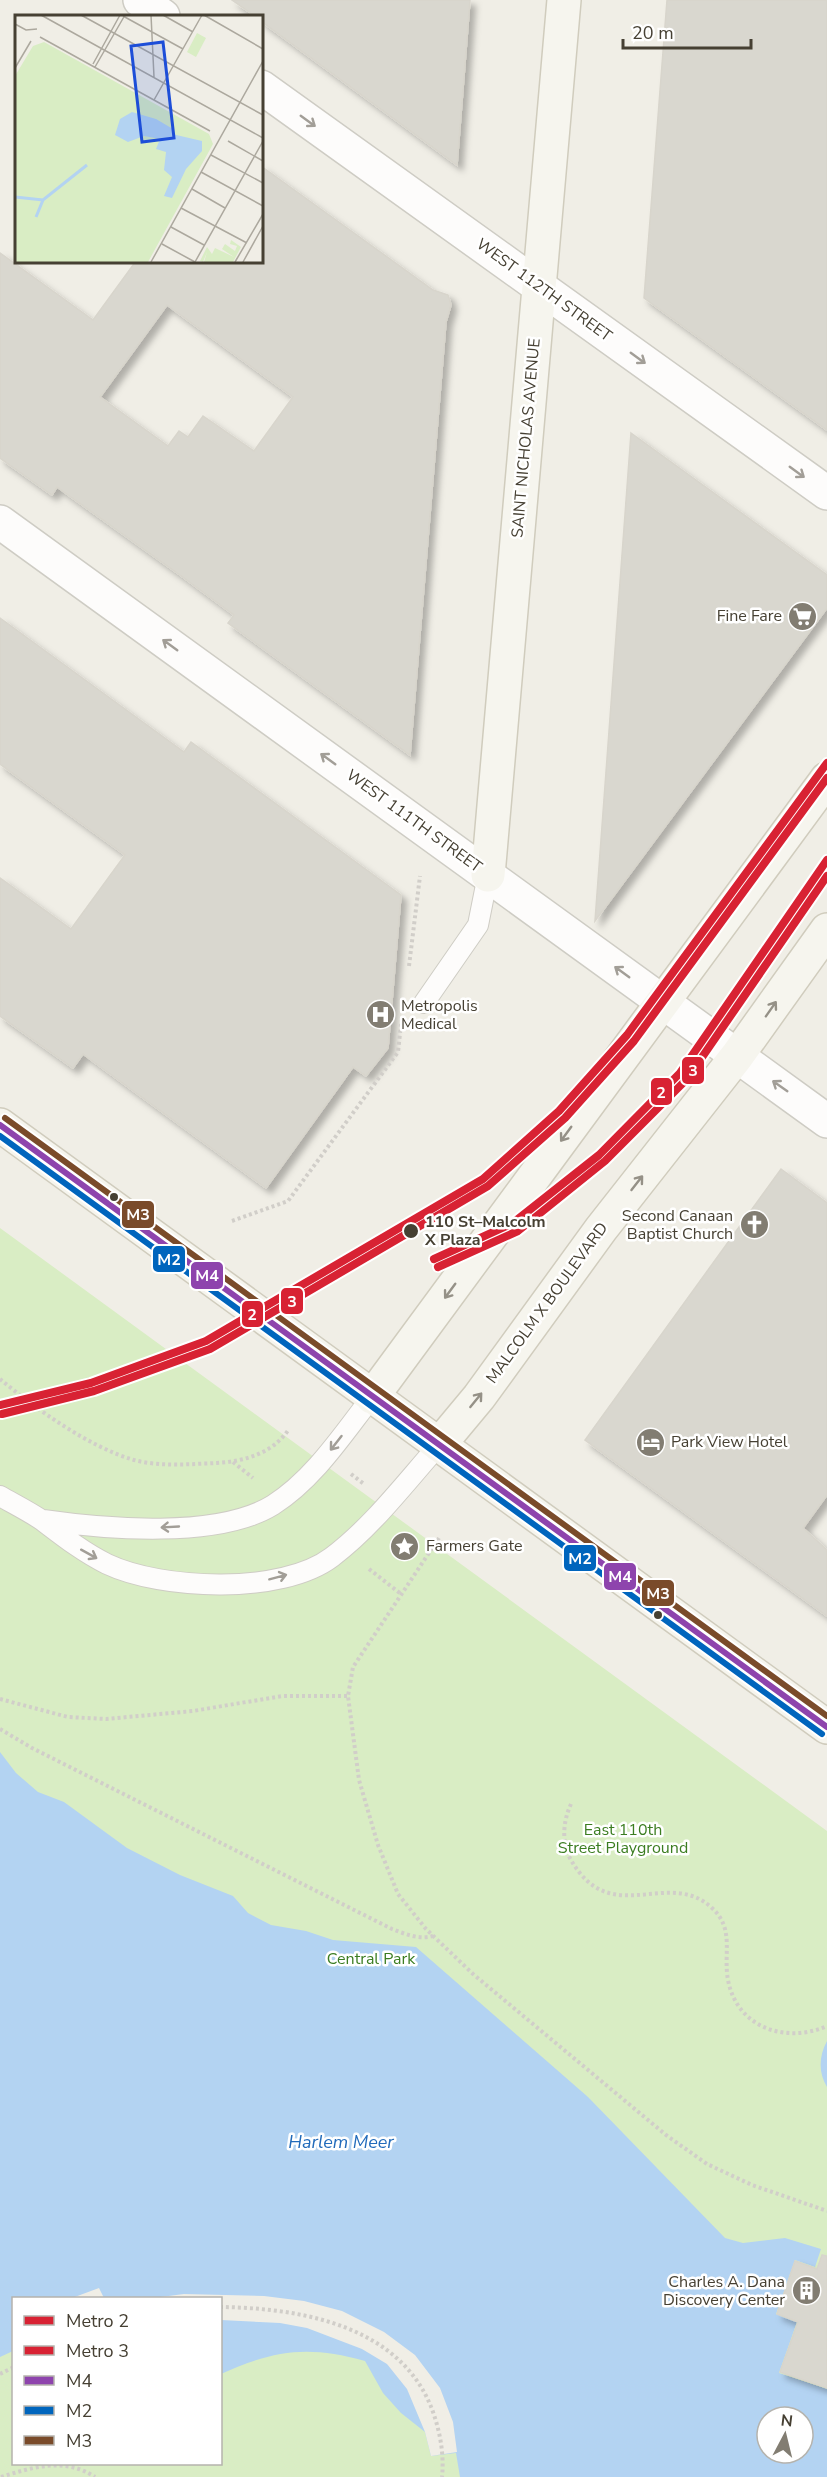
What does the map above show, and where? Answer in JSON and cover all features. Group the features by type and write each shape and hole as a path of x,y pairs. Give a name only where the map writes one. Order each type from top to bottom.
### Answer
{"main road":[{"name":"SAINT NICHOLAS AVENUE","path":"488,875 564,0"},
{"path":"372,1397 827,779"},
{"name":"MALCOLM X BOULEVARD","path":"439,1445 479,1397 601,1229 737,1056 827,930"},
{"path":"0,1125 827,1727"}],"street":[{"path":"140,0 162,15"},
{"name":"WEST 112TH STREET","path":"262,88 827,493"},
{"name":"WEST 111TH STREET","path":"0,522 827,1121"}],"lane":[{"path":"424,1003 478,925 488,875"},
{"path":"42,1520 93,1527 143,1528 218,1523 249,1516 273,1505 307,1477 372,1397"},
{"path":"0,1496 42,1520 72,1545 110,1565 152,1578 197,1585 268,1580 303,1570 330,1558 350,1543 439,1445"}],"path":[{"path":"408,972 420,873"},
{"path":"232,1221 288,1201 398,1052 402,1017"},
{"path":"0,1379 61,1423 134,1460 193,1464 233,1462 273,1447 289,1429"},
{"path":"233,1462 261,1484"},
{"path":"345,1470 372,1490"},
{"path":"439,1538 353,1667 348,1696 359,1780 378,1845 398,1894 433,1936 473,1974 666,2135 707,2163 752,2186 827,2211"},
{"path":"361,1563 401,1594"},
{"path":"0,1699 68,1717 106,1719 193,1712 282,1696 348,1696"},
{"path":"0,1729 42,1753 392,1929 411,1936 433,1936"},
{"path":"571,1804 565,1818 567,1854 577,1871 587,1881 601,1891 617,1896 634,1897 682,1892 698,1898 722,1919 729,1949 727,1978 731,1992 746,2016 758,2026 785,2034 800,2034 827,2026"},
{"path":"222,2307 265,2308 302,2313 334,2322 382,2345 416,2378 430,2401 443,2455 442,2477"},
{"path":"1,2477 40,2466 55,2465 80,2469 95,2477"}],"green space":[{"name":"Central Park","path":"0,1228 827,1831 827,2477 0,2477"}],"water":[{"name":"Harlem Meer","path":"0,1752 16,1773 38,1792 64,1802 127,1848 180,1875 233,1896 248,1913 271,1925 306,1931 333,1940 416,1947 588,2097 725,2238 743,2243 785,2238 821,2249 815,2267 795,2260 776,2314 797,2322 779,2373 827,2389 827,2477 460,2477 456,2453 431,2456 425,2432 401,2413 383,2393 365,2361 326,2353 292,2352 258,2360 222,2374 222,2297 12,2297 12,2351 0,2357"},
{"path":"827,2041 827,2087 822,2076 821,2064 822,2052"}],"pier":[{"path":"99,2288 104,2297 75,2297"},
{"path":"184,2294 264,2296 304,2301 342,2311 384,2332 415,2355 440,2388 453,2422 457,2452 431,2456 425,2432 407,2389 387,2364 362,2349 307,2328 280,2323 222,2320 222,2297 161,2297"}],"building":[{"path":"232,0 470,0 457,165 262,22 262,15 254,15"},
{"path":"667,0 827,0 827,430 644,298"},
{"path":"262,167 433,290 448,295 451,305 446,322 410,755 228,623 234,615 180,575 57,487 52,495 0,458 0,253 93,320 135,262 262,262","holes":["167,305 293,397 254,451 203,416 188,437 179,431 168,446 100,397"]},
{"path":"631,433 827,575 827,608 595,921"},
{"path":"0,618 184,752 191,742 401,895 388,1048 366,1076 353,1067 266,1188 83,1054 73,1068 0,1016 0,878 71,929 125,855 0,764"},
{"path":"781,1169 827,1203 827,1495 803,1528 827,1550 827,1616 585,1440"},
{"name":"Charles A. Dana Discovery Center","path":"822,2255 827,2256 827,2388 780,2372 798,2322 777,2314 795,2261 817,2269"}],"metro line":[{"name":"2","path":"0,1405 91,1383 206,1341 483,1179 559,1111 627,1035 827,763"},
{"name":"3","path":"2,1414 94,1391 210,1349 488,1186 565,1118 634,1041 827,778"},
{"name":"2","path":"434,1259 513,1223 599,1155 680,1073 827,860"},
{"name":"3","path":"438,1267 518,1231 605,1161 687,1079 827,876"}],"transit line":[{"name":"M3","path":"5,1118 827,1716"},
{"name":"M4","path":"0,1125 827,1727"},
{"name":"M2","path":"0,1136 822,1734"}],"place":[{"name":"Fine Fare","path":"803,616"},
{"name":"Metropolis Medical","path":"380,1015"},
{"name":"Second Canaan Baptist Church","path":"754,1225"},
{"name":"110 St–Malcolm X Plaza","path":"411,1231"},
{"name":"Park View Hotel","path":"650,1442"},
{"name":"Farmers Gate","path":"405,1546"},
{"name":"Charles A. Dana Discovery Center","path":"806,2291"}],"park label":[{"name":"East 110th Street Playground","path":"623,1839"}]}
